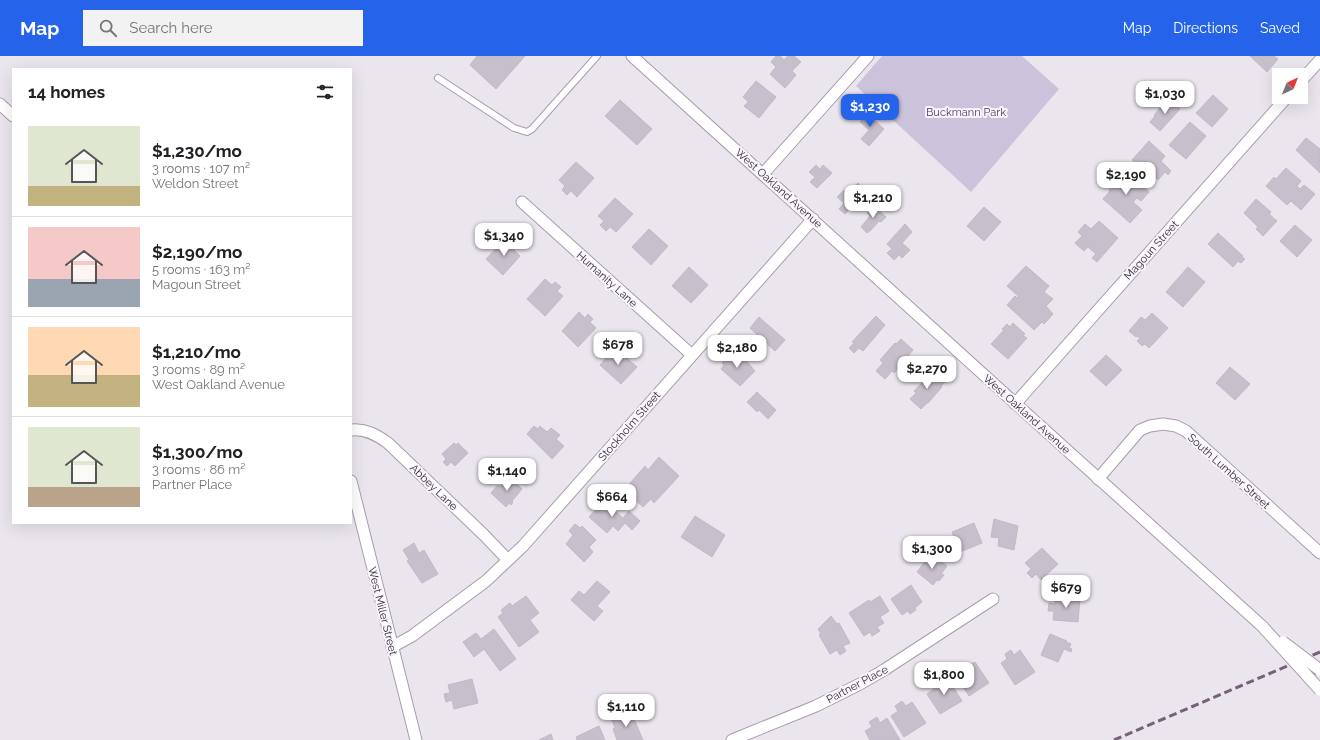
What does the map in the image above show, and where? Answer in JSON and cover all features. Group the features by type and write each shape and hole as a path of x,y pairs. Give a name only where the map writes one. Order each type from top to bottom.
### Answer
{"street":[{"name":"West Oakland Avenue","path":"632,56 813,218 1015,404 1262,626 1320,670"},
{"path":"763,174 868,56"},
{"path":"1308,74 1320,60"},
{"path":"0,104 12,115"},
{"name":"Magoun Street","path":"1015,404 1281,104"},
{"name":"Humanity Lane","path":"522,202 692,355"},
{"name":"Stockholm Street","path":"392,647 412,636 441,615 486,580 523,546 813,218"},
{"name":"South Lumber Street","path":"1098,478 1140,430 1150,426 1163,424 1176,426 1186,431 1320,553"},
{"name":"Abbey Lane","path":"352,430 356,429 377,435 388,443 508,560"},
{"name":"West Miller Street","path":"352,486 416,740"},
{"name":"Partner Place","path":"732,740 822,703 860,684 993,599"},
{"path":"1262,626 1320,690"}],"lane":[{"path":"438,78 514,128 527,132 532,129 597,56"}],"green space":[{"name":"Buckmann Park","path":"882,56 1022,56 1059,89 971,192 856,86"}],"building":[{"path":"477,56 525,56 496,89 470,65"},
{"path":"776,56 780,56 784,60 788,56 794,56 801,62 792,71 796,75 785,88 770,74 776,67 771,62"},
{"path":"1250,56 1274,56 1278,59 1267,72"},
{"path":"756,81 776,97 759,118 744,106 748,102 743,97"},
{"path":"1213,95 1228,109 1212,127 1196,113"},
{"path":"1169,98 1180,109 1160,131 1150,122 1155,116 1154,115"},
{"path":"620,100 652,129 637,145 605,116"},
{"path":"863,110 884,129 869,146 861,139 869,130 860,122 862,120 858,116"},
{"path":"1190,122 1206,136 1186,159 1169,145"},
{"path":"1306,138 1320,149 1320,173 1296,150"},
{"path":"1149,141 1165,156 1161,161 1171,171 1168,175 1165,172 1158,180 1142,165 1140,167 1132,160"},
{"path":"576,162 594,178 577,197 571,191 567,195 562,190 565,186 559,180"},
{"path":"816,165 820,169 823,165 832,173 817,188 810,182 815,177 809,172"},
{"path":"1122,168 1149,192 1141,201 1137,198 1133,202 1142,210 1130,223 1103,199 1118,180 1114,177"},
{"path":"1286,168 1301,181 1297,186 1300,189 1304,185 1315,194 1301,210 1291,201 1287,205 1266,186 1274,177 1276,179"},
{"path":"858,183 866,190 845,214 839,209 844,203 837,197 844,190 848,194"},
{"path":"615,198 633,214 616,232 610,227 606,231 600,225 604,221 598,216"},
{"path":"1256,199 1271,212 1269,214 1277,221 1263,236 1256,229 1258,227 1244,213"},
{"path":"874,206 886,217 881,222 879,221 867,233 861,227 870,216 867,213"},
{"path":"984,207 1001,222 984,241 967,226"},
{"path":"1099,221 1118,238 1097,262 1092,258 1096,254 1088,247 1084,251 1075,243 1082,236 1078,232 1085,224 1091,229"},
{"path":"905,224 912,232 902,243 910,250 902,258 899,255 894,260 887,253 892,249 887,244"},
{"path":"1295,225 1312,240 1297,257 1280,241"},
{"path":"649,229 668,246 651,265 632,247"},
{"path":"1218,233 1243,256 1242,257 1245,259 1241,263 1238,261 1233,267 1208,244"},
{"path":"503,241 508,245 512,242 517,247 514,250 520,256 503,275 486,259"},
{"path":"1026,266 1049,286 1044,292 1053,299 1046,306 1053,314 1044,324 1042,322 1034,330 1007,305 1015,296 1017,298 1018,296 1007,286"},
{"path":"689,267 708,285 691,303 672,286"},
{"path":"1188,267 1205,282 1183,307 1166,292"},
{"path":"545,279 552,285 555,282 561,287 557,291 563,296 545,316 527,299"},
{"path":"579,312 585,318 588,314 593,319 590,322 596,328 578,347 562,331"},
{"path":"1152,313 1168,328 1149,348 1145,344 1142,346 1137,341 1140,338 1137,336 1136,337 1129,331 1141,317 1145,320"},
{"path":"876,316 885,325 863,351 859,348 854,353 849,348 854,343 852,342"},
{"path":"759,317 785,340 775,351 750,328"},
{"path":"1013,323 1025,334 1023,336 1027,338 1008,359 991,344 1004,330 1002,329 1007,324 1010,327"},
{"path":"901,339 913,350 894,373 892,371 885,379 876,371 883,363 880,360 895,343 896,344"},
{"path":"615,348 637,367 621,384 600,365"},
{"path":"730,354 739,361 743,357 755,371 740,386 721,369 724,365 722,363"},
{"path":"1106,355 1122,370 1106,386 1090,371"},
{"path":"1230,367 1250,384 1235,400 1216,383"},
{"path":"933,371 945,382 928,403 921,409 910,399 916,393 914,391"},
{"path":"757,392 776,410 768,419 759,410 757,412 747,402"},
{"path":"534,426 538,429 540,426 547,432 551,428 560,435 556,439 564,446 552,459 527,434"},
{"path":"454,443 456,445 458,443 468,453 455,466 451,462 447,466 443,462 446,459 442,454"},
{"path":"659,457 679,476 654,503 651,499 643,507 624,490 645,466 648,470"},
{"path":"509,477 522,489 512,501 513,502 511,505 509,503 506,507 491,493 498,485 500,487"},
{"path":"604,501 623,518 629,511 640,521 632,530 625,523 618,531 613,526 607,533 589,517"},
{"path":"695,516 725,535 712,557 681,537"},
{"path":"994,519 1018,526 1014,550 998,546 999,538 991,537"},
{"path":"974,523 982,543 960,552 952,532"},
{"path":"575,524 580,528 582,526 596,540 589,547 593,552 584,562 566,544 573,535 569,531"},
{"path":"414,543 419,553 424,550 438,574 422,583 407,561 409,560 403,550"},
{"path":"1042,548 1058,564 1041,580 1036,574 1032,578 1027,573 1031,569 1025,563"},
{"path":"931,554 947,566 941,574 944,575 933,585 917,572"},
{"path":"597,581 610,592 597,606 603,611 594,621 571,600 579,591 584,595"},
{"path":"911,585 922,602 915,608 916,610 910,614 908,611 902,615 891,599"},
{"path":"526,596 539,613 530,620 539,632 519,647 498,617 503,613 501,610 510,603 512,606"},
{"path":"880,596 889,611 880,617 884,623 877,627 880,631 872,636 870,632 864,636 849,613 869,600 870,602"},
{"path":"1055,596 1080,598 1078,622 1053,620 1054,611 1048,611 1049,603 1055,604"},
{"path":"831,616 837,624 839,623 850,643 843,646 846,651 840,655 837,650 830,654 819,635 821,634 818,629"},
{"path":"494,629 516,659 500,671 484,649 474,657 463,642 476,633 481,639"},
{"path":"1050,634 1071,644 1069,648 1072,649 1071,652 1064,649 1058,662 1041,655"},
{"path":"1011,650 1014,655 1020,650 1035,672 1015,685 1001,663 1007,659 1005,654"},
{"path":"965,662 968,666 975,662 989,683 969,696 955,675 961,671 958,666"},
{"path":"472,679 478,703 454,709 452,700 446,702 444,694 450,693 448,685"},
{"path":"937,679 940,684 948,679 962,701 940,714 927,694 934,689 930,684"},
{"path":"902,701 906,706 912,702 926,723 904,737 891,716 898,711 895,706"},
{"path":"625,712 629,722 634,719 643,740 617,740 613,729 615,728 611,718"},
{"path":"877,717 880,723 887,718 900,740 870,740 865,731 872,727 869,722"},
{"path":"599,726 605,740 577,740 576,737"},
{"path":"551,734 553,740 539,740"}],"railway":[{"path":"1114,740 1320,652"}]}
